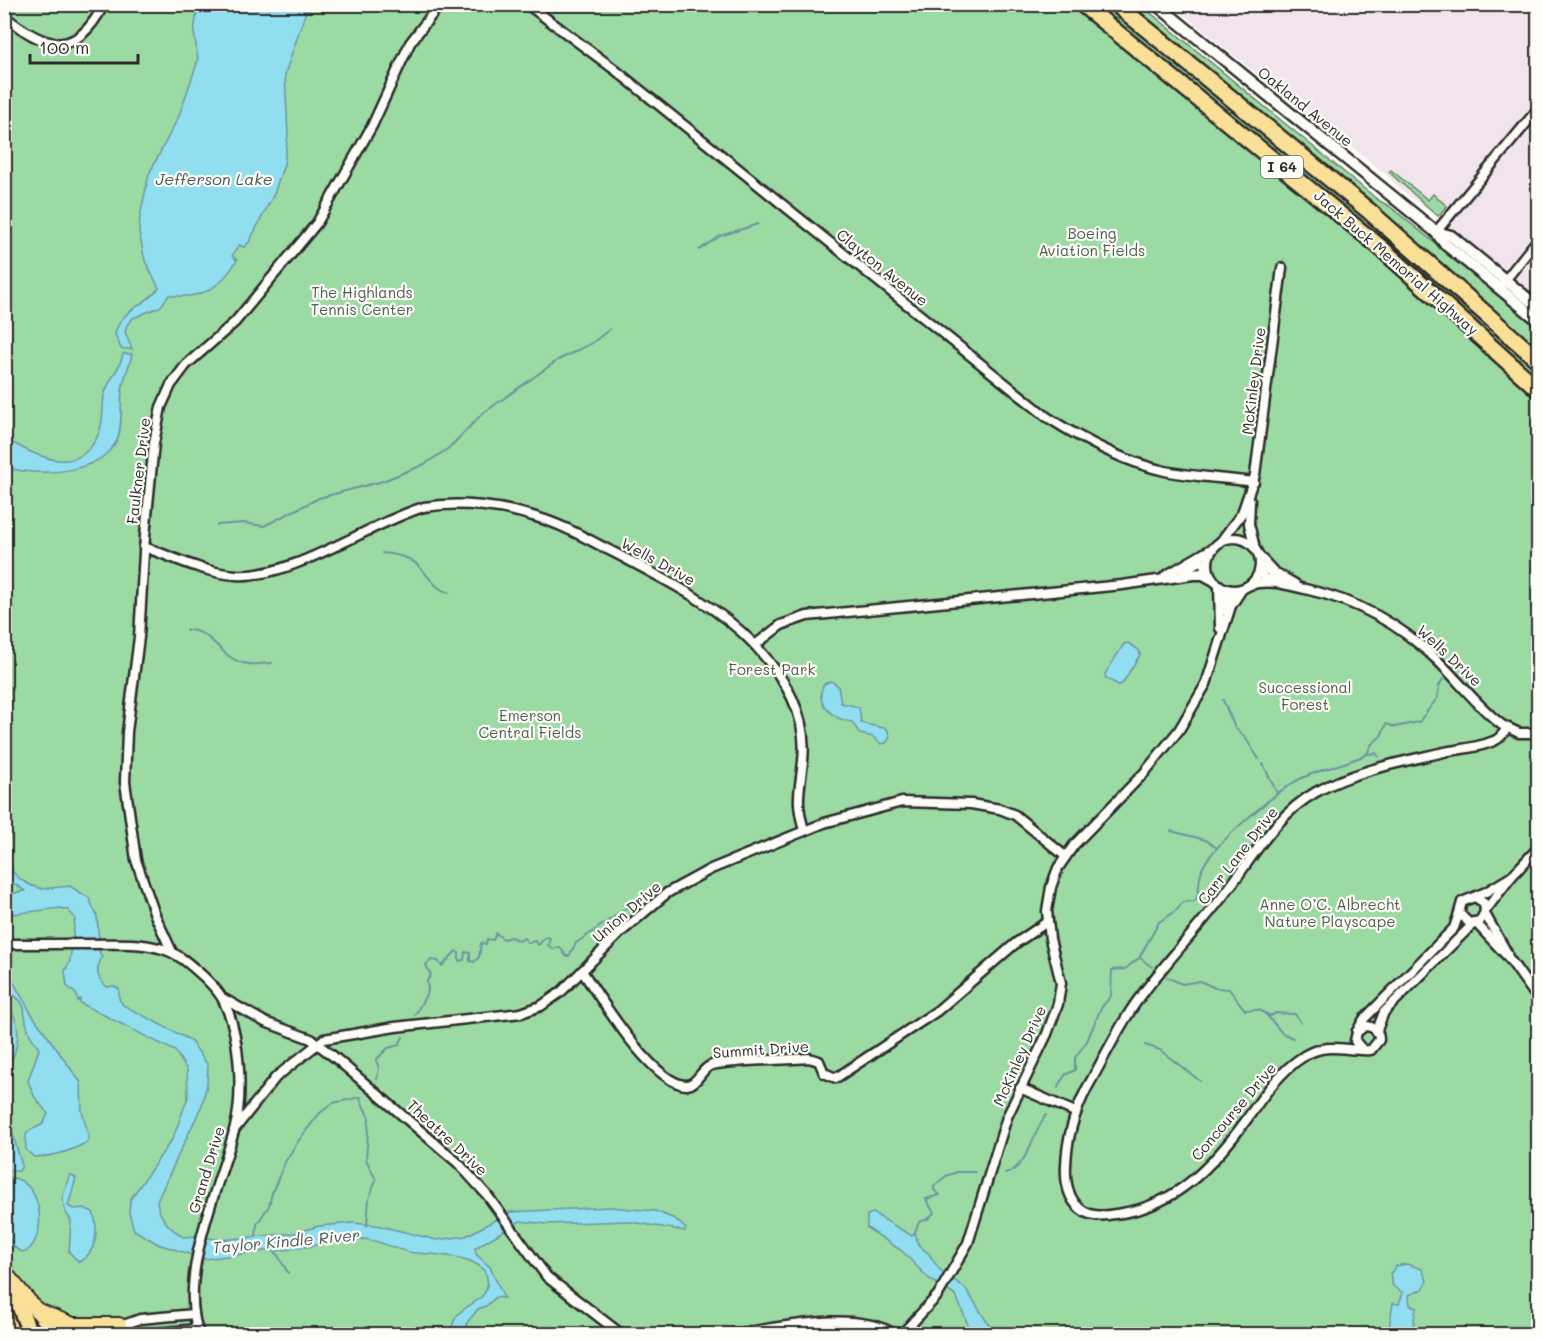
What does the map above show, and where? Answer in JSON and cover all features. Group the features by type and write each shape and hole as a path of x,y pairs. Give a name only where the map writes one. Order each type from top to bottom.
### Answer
{"highway":[{"name":"Jack Buck Memorial Highway","path":"1082,4 1380,247 1539,389"},
{"name":"Jack Buck Memorial Highway","path":"1116,4 1370,211 1539,360"},
{"path":"1461,291 1511,323 1539,346"}],"main road":[{"path":"4,1273 57,1335"},
{"path":"4,1273 22,1309 30,1335"},
{"path":"4,1292 21,1335"},
{"path":"36,1310 73,1325 118,1325"},
{"path":"4,1312 12,1335"}],"street":[{"path":"4,16 39,40 63,43 77,39 90,30 104,4"},
{"name":"Faulkner Drive","path":"172,952 151,905 136,860 124,782 127,732 137,656 144,547 158,419 171,385 186,365 235,322 317,223 372,126 410,43 440,4"},
{"name":"Clayton Avenue","path":"527,4 683,124 1047,417 1101,448 1151,468 1200,477 1254,482"},
{"name":"Oakland Avenue","path":"1156,4 1436,232 1451,236 1539,320"},
{"path":"1436,232 1539,109"},
{"path":"1503,285 1539,239"},
{"name":"McKinley Drive","path":"1219,542 1238,520 1254,482 1282,268"},
{"name":"Oakland Avenue","path":"1503,285 1539,307"},
{"name":"McKinley Drive","path":"1250,496 1250,531 1256,548"},
{"name":"Wells Drive","path":"144,547 214,571 235,575 256,574 309,557 401,515 424,507 453,505 504,509 536,516 563,527 653,574 721,615 755,645 789,688 801,720 803,759 797,796 804,830"},
{"path":"755,645 781,625 807,616 1122,585 1198,574 1226,589 1242,589 1250,585 1260,572 1260,557 1256,548 1241,538 1219,542 1198,558 1159,579"},
{"path":"1217,583 1208,562 1219,542"},
{"name":"Wells Drive","path":"1260,557 1279,575 1303,589"},
{"name":"Wells Drive","path":"1250,585 1270,582 1350,602 1398,629 1428,652 1490,715 1507,728 1519,733 1539,733"},
{"name":"McKinley Drive","path":"1217,583 1220,640"},
{"name":"McKinley Drive","path":"902,1335 951,1276 975,1227 998,1145 1020,1088 1047,1034 1061,993 1047,922 1051,887 1065,856 1151,765 1179,730 1206,684 1231,606 1242,589"},
{"name":"Carr Lane Drive","path":"1075,1112 1137,1001 1188,941 1266,836 1288,813 1317,792 1341,781 1396,764 1492,742 1507,728"},
{"name":"Union Drive","path":"234,1130 265,1089 317,1043 338,1035 521,1013 552,1000 639,916 681,884 804,830 881,806 902,802 948,802 1000,809 1015,815 1065,856"},
{"path":"1510,877 1462,902 1454,928 1364,1018 1357,1032 1356,1041 1362,1049 1368,1050 1376,1046 1380,1040 1377,1030 1384,1012 1485,913 1510,877 1539,849"},
{"path":"1475,897 1484,903 1485,913 1508,957"},
{"path":"1459,913 1464,921 1475,923 1508,957 1539,999"},
{"name":"Summit Drive","path":"582,971 635,1047 658,1069 682,1084 692,1083 712,1065 809,1058 819,1061 825,1074 836,1078 938,1011 1016,943 1047,922"},
{"name":"Grand Drive","path":"4,944 146,945 172,952 199,972 223,999 231,1022 237,1052 234,1130 213,1192 197,1262 194,1314 198,1332"},
{"name":"Theatre Drive","path":"223,999 265,1022 317,1043 458,1163 501,1214 547,1277 621,1335"},
{"path":"1357,1032 1365,1026 1377,1030"},
{"name":"Concourse Drive","path":"1075,1112 1068,1137 1065,1177 1070,1197 1082,1211 1092,1215 1136,1211 1169,1198 1198,1175 1231,1140 1274,1082 1303,1056 1329,1046 1362,1049"},
{"path":"1020,1088 1075,1112"},
{"path":"98,1335 118,1325 140,1319 194,1314"},
{"path":"733,1335 847,1322 868,1323 895,1335"},
{"path":"147,1335 198,1332"}],"shaded area":[{"path":"1172,5 1538,5 1538,298 1498,270 1453,229 1400,189 1390,178 1335,133 1316,122"}],"green space":[{"name":"Forest Park","path":"14,5 1141,5 1378,200 1389,206 1538,326 1538,1334 5,1334 4,18"},
{"path":"1391,170 1428,200 1433,194 1447,206 1438,216 1389,172"}],"water":[{"name":"Jefferson Lake","path":"198,5 308,5 285,74 288,135 284,164 274,194 249,242 244,247 239,245 232,256 237,260 225,278 201,294 169,295 160,307 133,318 125,332 132,349 121,349 115,334 118,325 128,313 147,300 159,288 145,261 139,232 140,216 149,174 179,116 198,60 194,32"},
{"path":"123,354 132,354 122,392 119,434 109,452 82,467 66,470 33,472 5,467 5,439 41,456 54,459 66,460 78,457 88,450 99,432 104,396"},
{"path":"1128,643 1139,650 1140,655 1122,684 1118,685 1106,678 1105,674 1124,644"},
{"path":"831,681 838,686 841,703 859,707 861,723 887,729 890,737 886,743 881,744 873,737 860,734 852,722 839,718 828,710 821,698 821,691 824,684"},
{"name":"Taylor Kindle River","path":"4,864 30,885 42,889 70,886 89,898 97,916 102,956 98,970 100,980 107,987 114,986 119,989 119,999 123,1005 190,1040 208,1065 207,1084 202,1105 157,1201 160,1213 166,1222 183,1237 196,1236 221,1240 295,1233 319,1226 352,1223 376,1225 437,1240 466,1236 510,1212 610,1207 655,1211 675,1219 686,1229 685,1231 626,1221 547,1224 520,1221 475,1248 476,1254 490,1267 504,1298 496,1297 486,1306 478,1309 466,1324 468,1334 452,1334 453,1324 462,1311 484,1293 487,1286 486,1275 481,1268 461,1258 403,1251 377,1241 363,1239 280,1250 277,1251 277,1255 273,1251 265,1251 205,1259 158,1244 134,1230 129,1213 130,1200 173,1138 188,1097 187,1070 175,1051 80,1003 80,999 78,1001 76,994 67,986 65,971 70,961 75,918 68,910 60,908 5,915 5,890 15,893 25,891 5,878"},
{"path":"5,972 10,976 31,1013 81,1083 82,1111 89,1138 86,1143 55,1155 34,1157 26,1150 26,1134 43,1124 48,1114 34,1096 28,1081 39,1049 26,1024 23,1004 5,989"},
{"path":"5,1003 15,1020 18,1037 14,1055 5,1072"},
{"path":"4,1084 10,1124 22,1166 19,1171 5,1171"},
{"path":"70,1174 76,1178 68,1206 93,1212 96,1226 93,1247 90,1253 79,1262 69,1252 71,1220 66,1213 62,1198"},
{"path":"5,1178 17,1179 27,1185 34,1194 38,1206 40,1219 38,1232 34,1243 26,1252 18,1250 12,1244 8,1234 4,1210"},
{"path":"873,1213 912,1236 915,1232 918,1244 929,1254 939,1269 966,1289 995,1334 972,1334 956,1296 928,1278 902,1251 867,1228 867,1215"},
{"path":"1407,1264 1422,1269 1427,1281 1423,1289 1409,1295 1410,1305 1416,1307 1412,1334 1388,1334 1393,1303 1399,1304 1403,1293 1393,1286 1390,1274 1396,1266"}],"waterway":[{"path":"699,250 720,236 758,224"},
{"path":"217,525 243,523 264,526 319,498 383,481 425,464 449,448 482,414 558,360 592,343 610,329"},
{"path":"382,553 409,559 419,566 438,587 449,592"},
{"path":"186,630 195,631 209,638 235,660 254,664 272,663"},
{"path":"1058,1088 1065,1075 1075,1070 1075,1058 1087,1041 1101,1008 1111,996 1112,970 1125,969 1139,958 1159,922 1177,910 1183,902 1194,901 1197,898 1203,867 1220,845 1248,818 1292,784 1302,778 1367,754 1371,745 1381,736 1386,724 1395,727 1419,722 1438,697 1439,686 1443,679"},
{"path":"1223,700 1235,728 1244,736 1259,759"},
{"path":"1367,754 1376,753 1379,757"},
{"path":"1263,764 1277,793"},
{"path":"1171,831 1206,840 1217,848"},
{"path":"415,1015 428,991 427,981 431,975 426,965 431,960 438,961 442,966 456,951 459,953 459,961 464,960 465,952 470,953 470,961 474,962 479,957 481,943 486,944 487,939 493,940 496,933 503,939 511,937 519,941 524,938 528,943 535,941 538,945 546,937 550,938 548,945 553,949 560,947 566,956 569,956 576,943 634,903"},
{"path":"1140,958 1152,967"},
{"path":"1167,977 1182,984 1200,981 1215,988 1229,989 1245,1010 1259,1010 1270,1016 1276,1013 1295,1014 1301,1023"},
{"path":"1265,1013 1282,1033 1293,1038"},
{"path":"377,1079 379,1068 376,1060 388,1048 399,1045 403,1037"},
{"path":"1145,1045 1160,1050 1200,1081"},
{"name":"Taylor Kindle River","path":"256,1237 257,1224 269,1206 285,1162 299,1140 319,1114 333,1103 361,1097"},
{"name":"Taylor Kindle River","path":"360,1099 369,1118 366,1159 376,1180 369,1199 367,1226"},
{"path":"1005,1174 1013,1170 1025,1157 1046,1115"},
{"path":"915,1232 919,1222 928,1219 934,1213 926,1199 940,1195 934,1190 934,1186 946,1176 957,1172 975,1172"},
{"name":"Taylor Kindle River","path":"276,1252 288,1273"}],"park label":[{"name":"Boeing Aviation Fields","path":"1092,242"},
{"name":"The Highlands Tennis Center","path":"362,302"},
{"name":"Successional Forest","path":"1305,696"},
{"name":"Emerson Central Fields","path":"530,724"},
{"name":"Anne O’C. Albrecht Nature Playscape","path":"1330,914"}]}
